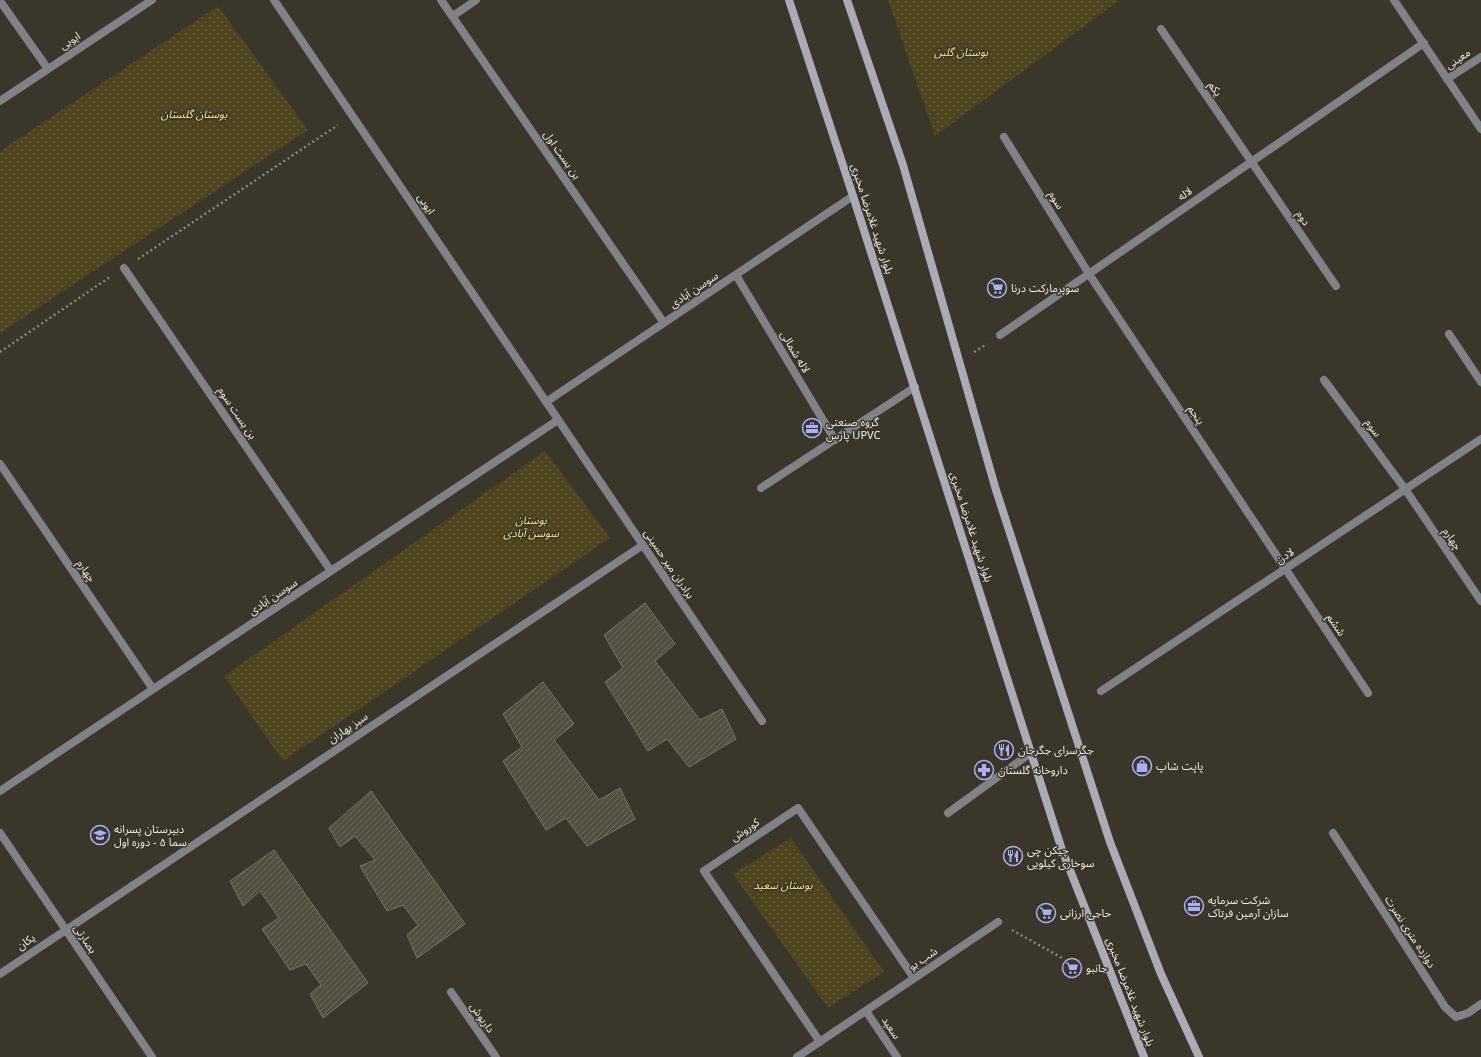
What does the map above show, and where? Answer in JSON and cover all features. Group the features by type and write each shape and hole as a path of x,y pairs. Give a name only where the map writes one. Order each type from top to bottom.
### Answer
{"main road":[{"name":"بلوار شهید غلامرضا مخبری","path":"789,0 915,387 1062,850 1144,1057"},
{"path":"847,0 903,165 958,362 996,490 1110,842 1161,974 1199,1057"}],"street":[{"name":"ایوبی","path":"0,101 152,0"},
{"name":"ایوبی","path":"274,0 558,420"},
{"name":"بن بست اول","path":"441,0 664,323"},
{"path":"453,16 476,0"},
{"path":"1394,0 1481,129"},
{"path":"0,1 48,69"},
{"name":"یکم","path":"1161,29 1251,162"},
{"name":"لاله","path":"1000,335 1424,43"},
{"name":"معینی","path":"1448,79 1481,57"},
{"name":"سوم","path":"1004,137 1089,274"},
{"name":"دوم","path":"1251,162 1336,286"},
{"name":"سوسن آبادی","path":"546,402 853,196"},
{"name":"بن بست سوم","path":"124,268 330,572"},
{"name":"پنجم","path":"1089,274 1285,569"},
{"name":"لاله شمالی","path":"736,275 835,440"},
{"path":"1449,334 1481,382"},
{"name":"سوم","path":"1324,380 1405,490"},
{"path":"762,488 915,387"},
{"name":"سوسن آبادی","path":"0,791 558,420"},
{"name":"برادران میر حسینی","path":"558,420 762,721"},
{"name":"لادن","path":"1101,691 1481,439"},
{"name":"چهارم","path":"0,464 153,689"},
{"name":"چهارم","path":"1405,490 1481,601"},
{"name":"سبز بهاران","path":"65,929 643,545"},
{"name":"ششم","path":"1285,569 1368,693"},
{"path":"948,813 1032,752"},
{"name":"کوروش","path":"820,1042 704,871 798,808 914,978"},
{"name":"بصارتی","path":"0,833 152,1057"},
{"name":"دوازده متری نصرت","path":"1333,833 1445,1007 1456,1017 1468,1013 1481,1004"},
{"name":"شب بو","path":"798,1057 998,922"},
{"name":"یکان","path":"0,974 65,929"},
{"name":"داریوش","path":"451,992 496,1057"},
{"name":"سعید","path":"866,1011 897,1057"}],"path":[{"path":"0,352 353,116"},
{"path":"958,362 1000,335"},
{"path":"998,922 1064,960"}],"green space":[{"name":"بوستان گلبن","path":"888,0 1120,0 935,136"},
{"name":"بوستان گلستان","path":"218,6 308,130 0,333 0,151"},
{"name":"بوستان سوسن آبادی","path":"545,451 610,538 283,761 224,676"},
{"name":"بوستان سعید","path":"791,838 884,972 828,1008 733,874"}],"building":[{"path":"645,603 675,644 655,661 700,720 722,709 736,739 689,767 667,739 648,751 605,682 623,668 604,635"},
{"path":"543,682 574,724 554,740 599,800 620,788 635,819 587,846 566,818 546,830 503,761 522,747 503,714"},
{"path":"371,791 465,924 417,958 407,935 418,925 403,905 387,911 360,866 375,860 355,836 340,847 329,828"},
{"path":"274,850 368,983 323,1018 310,994 321,985 306,964 290,970 262,929 279,918 260,891 243,906 230,881"}],"place":[{"name":"سوپرمارکت درنا","path":"997,288"},
{"name":"گروه صنعتی پارس UPVC","path":"812,428"},
{"name":"جگرسرای جگرجان","path":"1004,750"},
{"name":"پاپت شاپ","path":"1142,766"},
{"name":"داروخانه گلستان","path":"984,770"},
{"name":"دبیرستان پسرانه سما ۵ - دوره اول","path":"100,835"},
{"name":"چیکن چی سوخاری کیلویی","path":"1013,856"},
{"name":"شرکت سرمایه سازان آرمین فرتاک","path":"1194,906"},
{"name":"حاجی ارزانی","path":"1046,913"},
{"name":"جانبو","path":"1072,968"}]}
